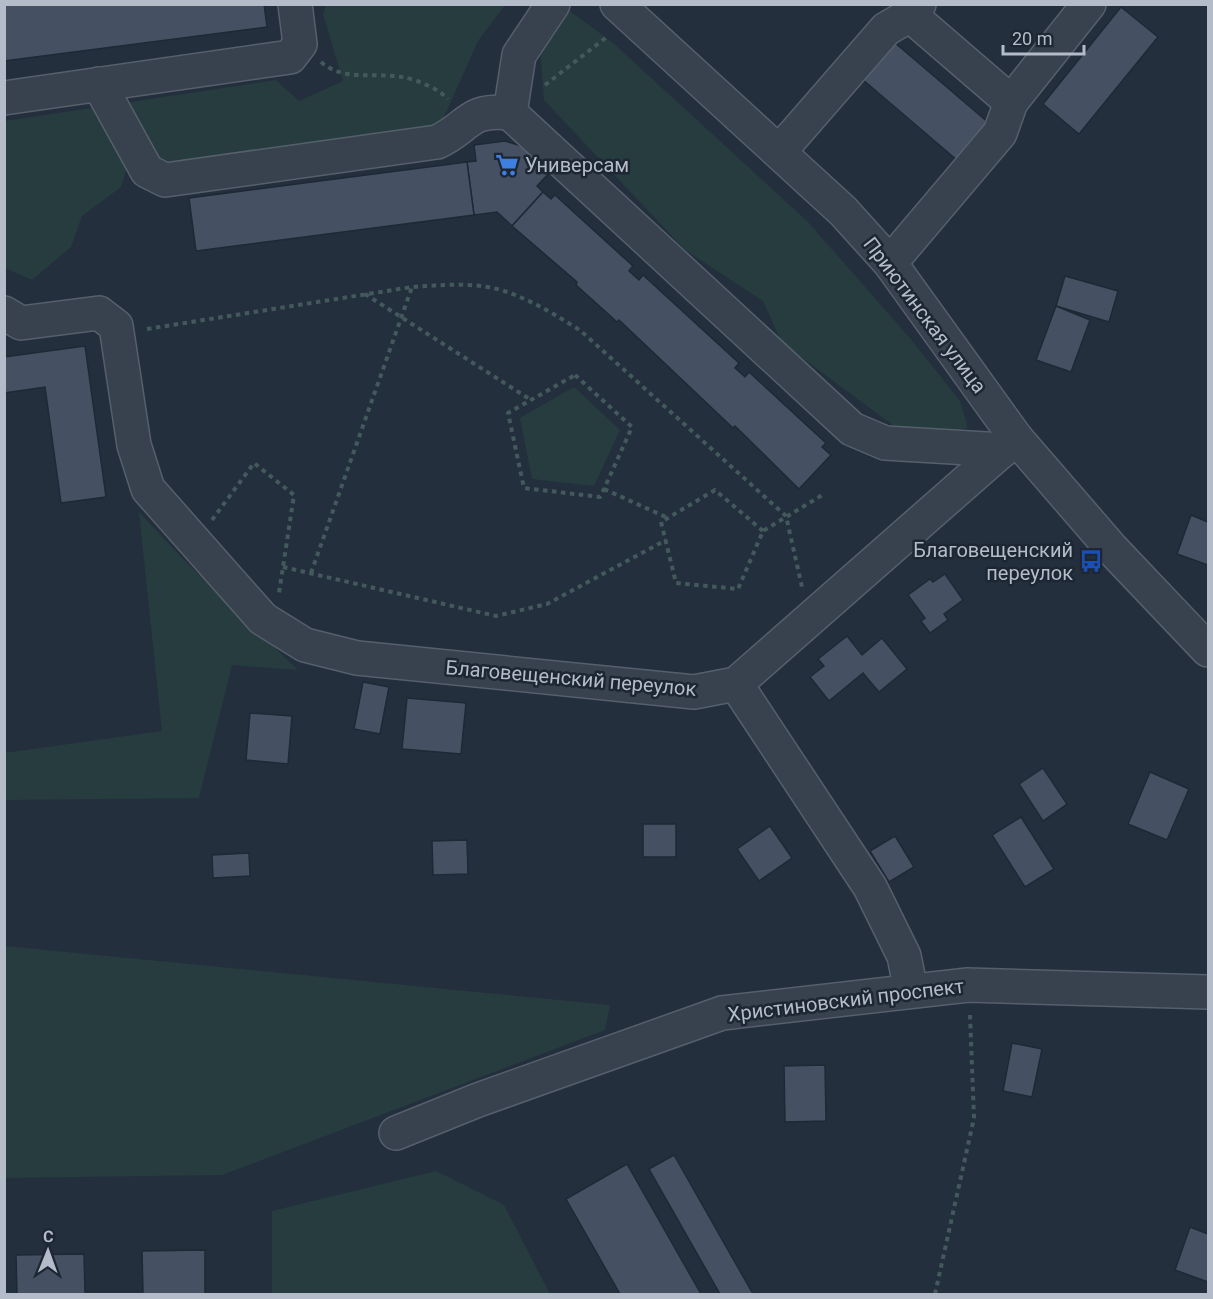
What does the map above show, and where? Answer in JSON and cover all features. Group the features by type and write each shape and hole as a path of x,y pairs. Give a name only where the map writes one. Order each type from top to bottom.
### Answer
{"street":[{"path":"4,98 290,57 300,44 295,4"},
{"path":"510,114 519,55 553,4"},
{"name":"Приютинская улица","path":"616,4 843,211 890,262 1010,444 1209,650"},
{"path":"890,262 1000,133 1011,102 1089,4"},
{"path":"778,152 886,29 915,10 1011,102"},
{"path":"99,84 147,171 165,180 436,142 453,135 467,120 487,110 510,114 852,429 885,443 1010,444"},
{"path":"4,314 21,323 99,313 116,326 117,333"},
{"name":"Благовещенский переулок","path":"117,333 134,446 148,489 263,619 305,645 357,658 693,692 736,684"},
{"path":"911,991 904,956 870,887 736,684 1010,444"},
{"name":"Христиновский проспект","path":"396,1133 489,1096 722,1013 969,985 1209,992"}],"path":[{"path":"510,114 608,35"},
{"path":"300,44 327,67 363,78 403,77 443,93 467,120"},
{"path":"117,333 412,287 455,285 500,290 543,308 581,331 786,516 810,620"},
{"path":"310,573 412,287"},
{"path":"364,294 531,400"},
{"path":"575,375 632,427 604,489 600,497 524,488 508,413 575,375"},
{"path":"196,542 254,463 294,495 274,625"},
{"path":"604,489 668,518"},
{"path":"763,531 715,490 662,522 676,583 738,588 763,531 824,494"},
{"path":"283,567 496,616 548,604 666,540"},
{"path":"935,1294 974,1118 969,985"}],"green space":[{"path":"326,5 505,5 478,41 440,126 164,166 134,146 121,187 82,216 71,247 32,280 5,268 5,121 276,80 299,101 343,81 323,14"},
{"path":"563,6 612,42 807,221 909,337 960,401 968,428 945,432 894,426 782,343 763,301 685,250 544,100 540,48"},
{"path":"574,387 620,430 594,486 532,479 520,418"},
{"path":"139,512 184,560 298,670 232,665 199,798 5,800 4,753 162,731"},
{"path":"5,946 610,1005 605,1030 222,1175 5,1178"},
{"path":"436,1171 504,1205 550,1294 272,1294 272,1211"}],"building":[{"path":"4,4 264,4 267,27 4,61"},
{"path":"1121,7 1158,37 1079,134 1043,104"},
{"path":"894,42 990,124 958,161 862,79"},
{"path":"505,141 525,147 551,171 537,186 543,192 512,226 497,212 474,215 467,162 476,161 474,145"},
{"path":"467,162 474,215 196,251 189,198"},
{"path":"543,192 551,199 555,195 633,266 629,271 639,280 643,275 739,363 735,368 745,377 749,372 826,443 822,447 831,455 799,489 735,426 733,428 619,320 617,322 576,285 577,282 512,226"},
{"path":"1065,276 1118,291 1109,322 1056,306"},
{"path":"1056,306 1090,320 1071,372 1036,360"},
{"path":"85,346 106,497 61,503 45,387 4,393 4,357"},
{"path":"1191,515 1208,522 1208,565 1177,554"},
{"path":"945,574 963,600 944,614 948,620 930,633 921,621 925,618 908,595 930,579 933,582"},
{"path":"847,636 862,655 882,638 907,669 879,692 863,673 829,701 810,677 824,666 818,659"},
{"path":"363,682 389,687 380,734 354,729"},
{"path":"407,698 466,703 461,754 402,749"},
{"path":"250,713 292,716 288,764 246,760"},
{"path":"1043,768 1067,804 1043,821 1019,784"},
{"path":"1150,772 1189,789 1167,840 1128,824"},
{"path":"1021,817 1054,869 1025,887 992,835"},
{"path":"643,824 676,824 676,857 643,857"},
{"path":"770,826 792,858 759,881 737,849"},
{"path":"895,836 914,867 889,882 870,851"},
{"path":"467,840 468,874 433,875 432,841"},
{"path":"249,853 250,876 213,878 212,855"},
{"path":"1012,1043 1042,1049 1032,1097 1003,1091"},
{"path":"825,1065 826,1121 785,1122 784,1066"},
{"path":"674,1155 753,1294 720,1294 649,1169"},
{"path":"627,1164 701,1294 620,1294 566,1199"},
{"path":"1190,1227 1208,1234 1208,1282 1175,1270"},
{"path":"205,1250 205,1294 17,1294 16,1255 84,1254 85,1292 143,1292 142,1251"}],"place":[{"name":"Универсам","path":"507,165"},
{"name":"Благовещенский переулок","path":"1091,561"}]}
